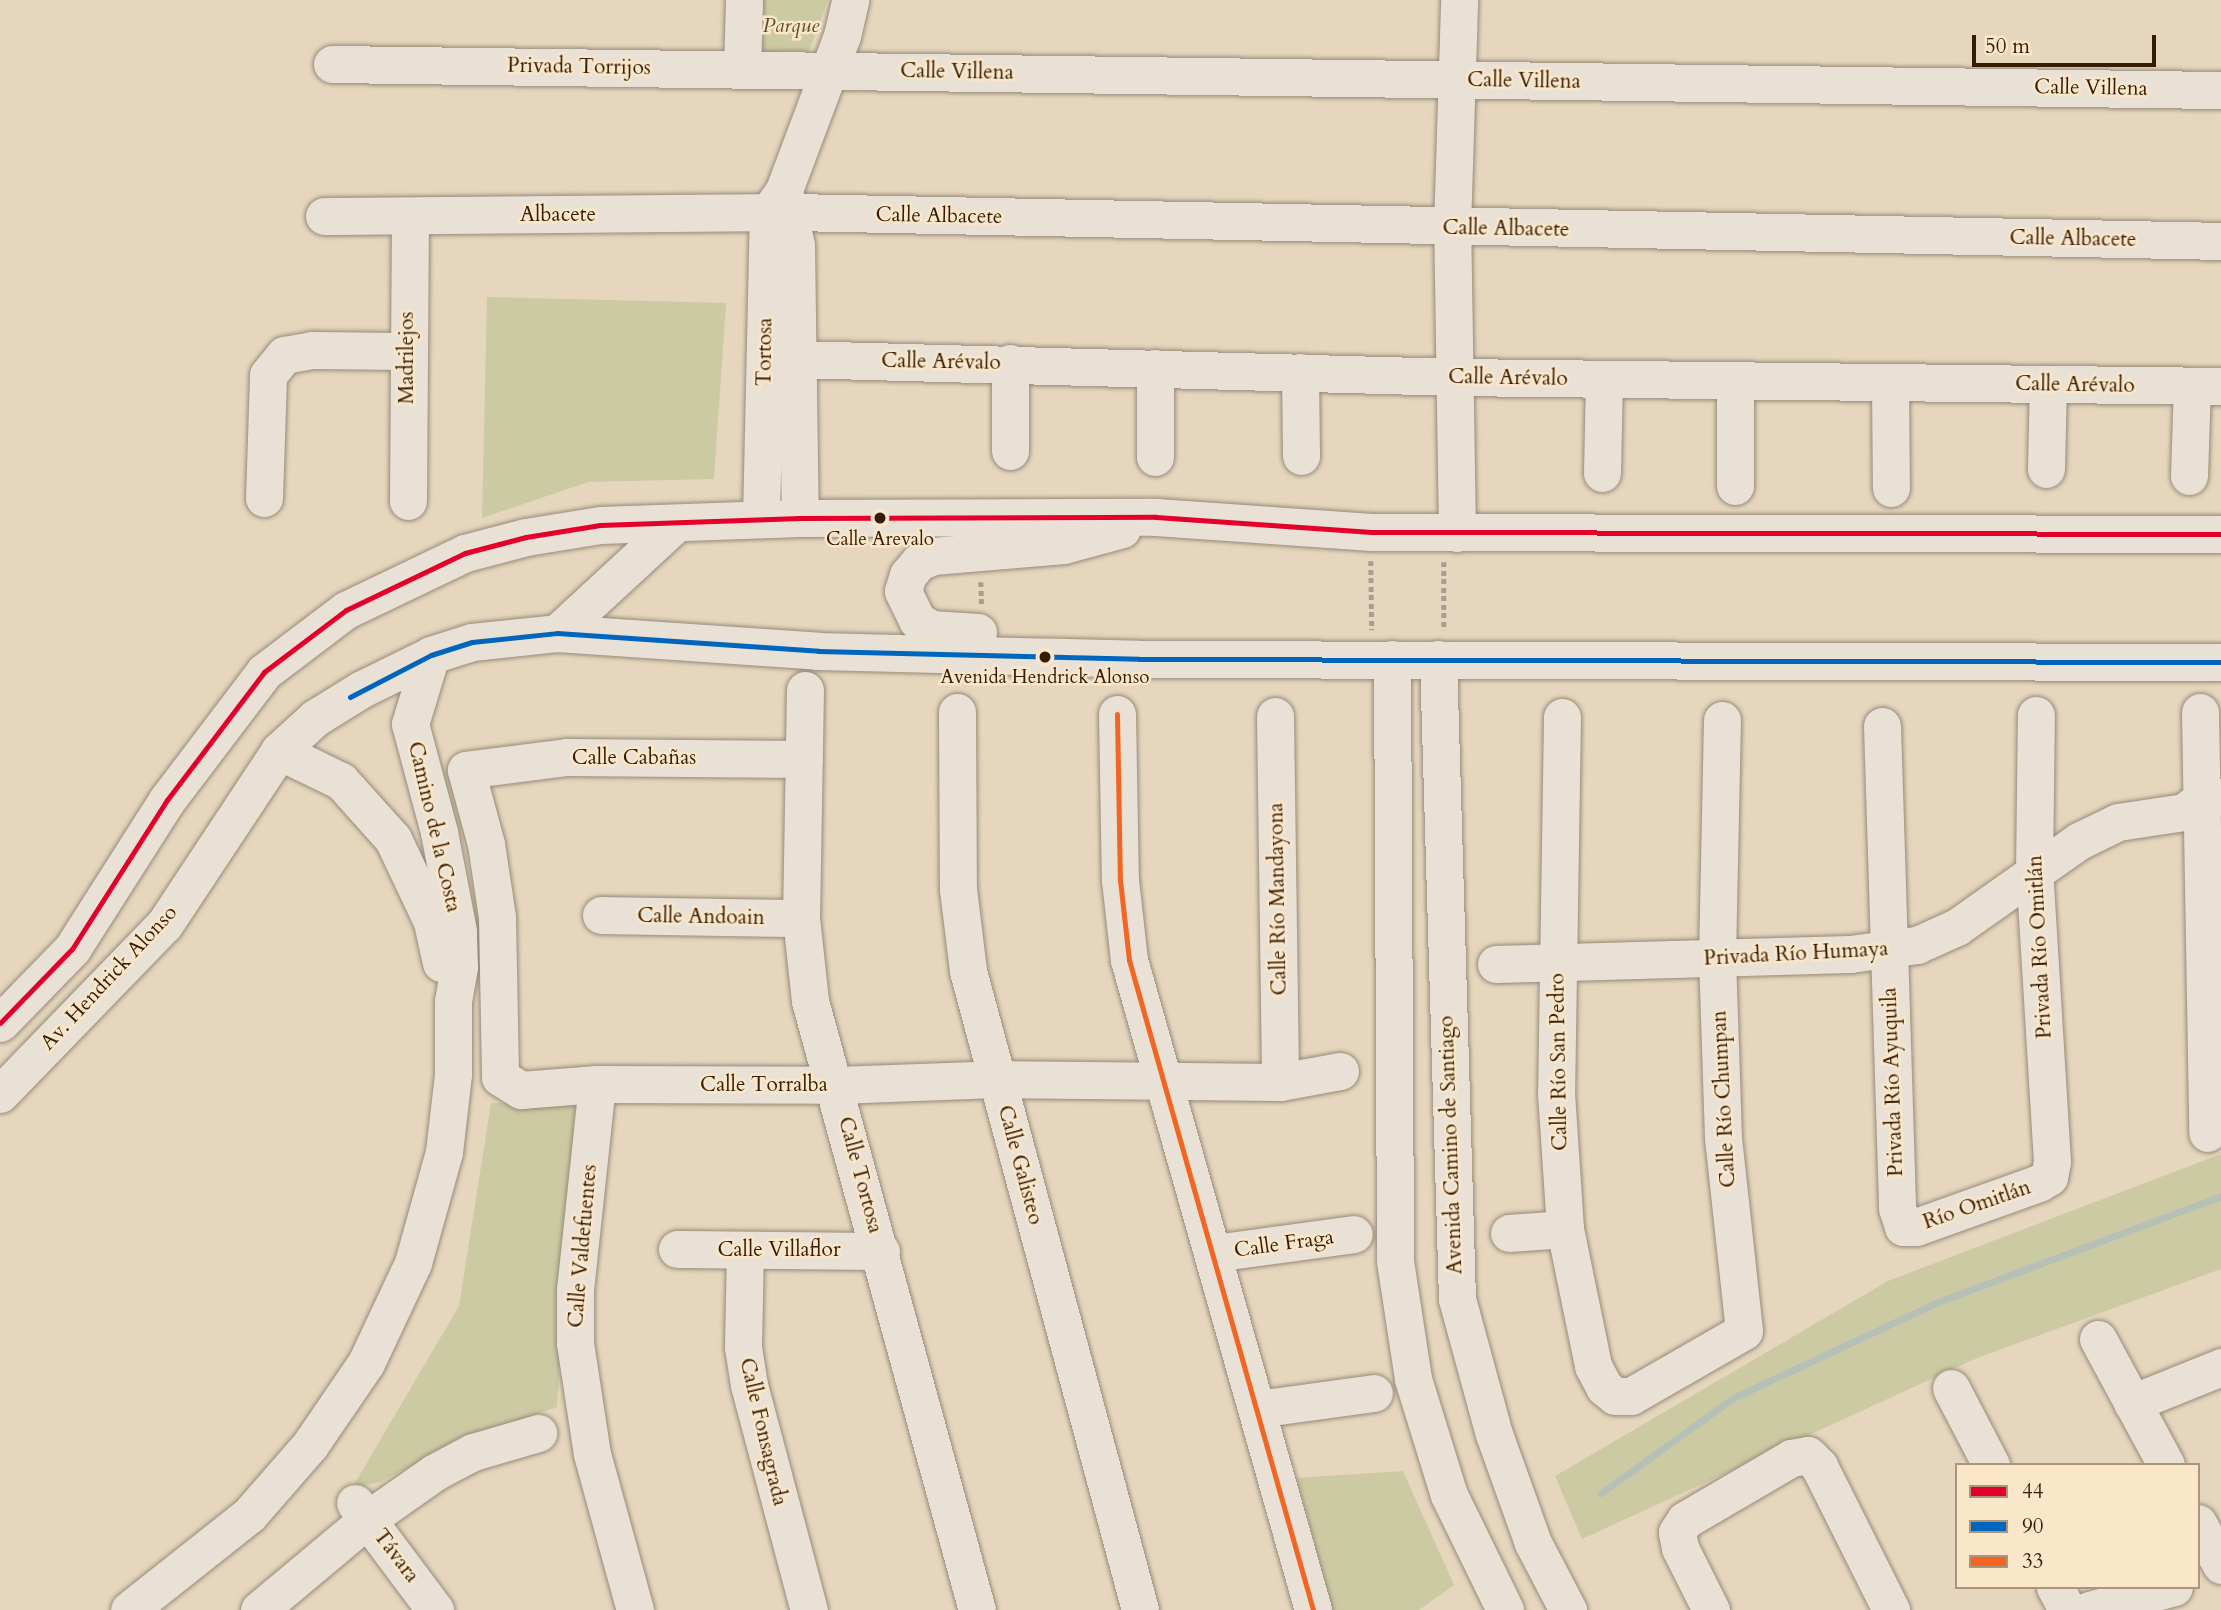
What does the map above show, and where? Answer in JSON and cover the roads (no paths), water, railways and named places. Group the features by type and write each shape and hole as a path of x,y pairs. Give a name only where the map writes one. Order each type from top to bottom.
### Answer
{"street":[{"path":"742,69 744,0"},
{"name":"Tortosa","path":"761,518 781,205 827,70 842,36 850,0"},
{"path":"1450,533 1454,377 1452,228 1459,0"},
{"name":"Privada Torrijos","path":"332,64 827,70"},
{"name":"Calle Villena","path":"827,70 2221,90"},
{"name":"Tortosa","path":"781,205 796,245 795,359 800,518"},
{"name":"Albacete","path":"324,216 781,205"},
{"name":"Calle Albacete","path":"781,205 1452,228 2221,241"},
{"name":"Madrilejos","path":"408,500 410,216"},
{"path":"264,498 268,375 284,355 312,350 407,351"},
{"name":"Calle Arévalo","path":"795,359 1454,377 2207,386"},
{"path":"1010,363 1010,451"},
{"path":"1155,368 1155,457"},
{"path":"1300,372 1301,456"},
{"path":"1602,472 1604,379"},
{"path":"1735,381 1735,486"},
{"path":"1890,383 1891,488"},
{"path":"2046,469 2048,384"},
{"path":"2189,476 2207,386"},
{"path":"1156,517 1094,539 919,562 908,575 903,591 908,608 931,629 1052,639 1139,659 2221,662"},
{"path":"0,1023 72,949 167,800 264,672 346,610 464,553 514,540 600,525 761,518 1156,517 1371,533 2221,534"},
{"path":"557,633 676,523"},
{"name":"Av. Hendrick Alonso","path":"0,1094 164,925 279,751 315,718 431,655 472,642 557,633 818,651 1139,659"},
{"name":"Camino de la Costa","path":"129,1610 249,1515 310,1445 366,1363 413,1263 444,1152 453,1074 453,1001 459,967 458,931 439,832 410,724 431,655"},
{"path":"1382,659 1395,1261 1413,1379 1449,1495 1491,1605"},
{"name":"Avenida Camino de Santiago","path":"1441,659 1457,1299 1494,1434 1533,1543 1568,1610"},
{"name":"Calle Tortosa","path":"804,690 801,918 810,1001 836,1085 977,1610"},
{"name":"Calle Galisteo","path":"957,712 962,936 996,1079 1140,1610"},
{"path":"2200,712 2206,811 2207,1133"},
{"path":"1117,715 1122,915 1143,1015 1164,1078 1313,1610"},
{"name":"Privada Río Omitlán","path":"2036,715 2034,870 2052,1162 2049,1177"},
{"name":"Calle Río Mandayona","path":"1275,716 1280,1082"},
{"name":"Calle Río San Pedro","path":"1562,718 1556,1093 1565,1229 1593,1366 1604,1387 1615,1396"},
{"name":"Calle Río Chumpan","path":"1615,1396 1630,1396 1744,1331 1724,1138 1717,958 1722,720"},
{"name":"Privada Río Ayuquila","path":"1882,726 1897,1208 1903,1227"},
{"name":"Camino de la Costa","path":"279,751 341,781 393,839 432,922 453,1001"},
{"name":"Calle Cabañas","path":"466,770 567,757 804,759"},
{"name":"Calle Torralba","path":"466,770 486,844 497,917 500,1077 521,1090 597,1084 836,1085 996,1079 1164,1078 1280,1082 1340,1071"},
{"name":"Privada Río Humaya","path":"1496,964 1889,951 1917,945 1957,927 2034,870 2118,822 2206,811"},
{"name":"Calle Andoain","path":"601,915 801,918"},
{"name":"Calle Valdefuentes","path":"597,1084 575,1290 575,1343 592,1454 635,1610"},
{"name":"Río Omitlán","path":"1903,1227 1916,1227 2049,1177"},
{"path":"1509,1233 1565,1229"},
{"name":"Calle Fraga","path":"1214,1253 1354,1234"},
{"name":"Calle Villaflor","path":"677,1249 881,1251"},
{"name":"Calle Fonsagrada","path":"745,1250 743,1347 749,1385 809,1610"},
{"path":"2098,1339 2165,1463"},
{"path":"2132,1403 2221,1367"},
{"path":"1951,1388 1990,1463"},
{"path":"1257,1409 1374,1393"},
{"path":"243,1608 362,1511 454,1462 538,1433"},
{"path":"1712,1610 1680,1548 1677,1532 1685,1520 1791,1458 1808,1455 1819,1466 1891,1610"},
{"name":"Távara","path":"362,1511 435,1610"},
{"path":"2200,1527 2221,1565"},
{"path":"2200,1583 2221,1580"},
{"path":"2056,1589 2067,1610"},
{"path":"2090,1610 2167,1589"}],"waterway":[{"path":"1601,1493 1733,1398 1938,1302 2221,1196"}],"place":[{"name":"Calle Arevalo","path":"880,518"},
{"name":"Avenida Hendrick Alonso","path":"1045,657"}],"park label":[{"name":"Parque","path":"791,26"}]}
